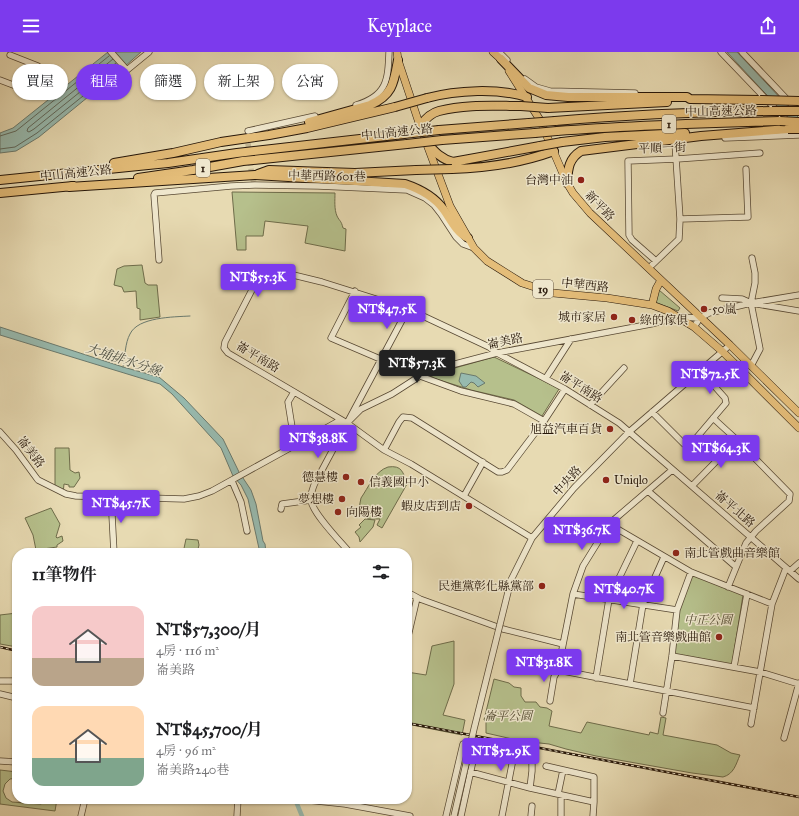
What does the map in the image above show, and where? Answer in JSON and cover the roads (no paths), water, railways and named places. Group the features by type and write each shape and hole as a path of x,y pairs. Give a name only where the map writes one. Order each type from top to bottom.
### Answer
{"highway":[{"path":"500,55 529,88 546,95 568,97 686,97 690,99 799,101"},
{"path":"221,142 240,136 301,124 370,105 379,101 388,94 392,87 398,56"},
{"path":"91,171 101,165 173,153 221,142 307,128 448,94 487,92 511,93 527,98"},
{"path":"420,126 427,117 438,111 477,106 521,106 548,108 686,101 690,99"},
{"name":"中山高速公路","path":"0,180 168,163 278,148 439,130 648,114 772,111 799,112"},
{"name":"中山高速公路","path":"0,193 69,187 193,170 243,161 442,140 618,126 682,123 799,122"},
{"path":"567,183 568,166 570,160 574,155 581,151 701,136 799,129"},
{"path":"427,143 439,156 453,162 584,138 747,130 751,132"},
{"path":"255,175 269,170 355,173 472,168 512,164 554,151"},
{"path":"69,187 255,175 405,184 427,193 443,209 461,234 468,238"}],"main road":[{"name":"新平路","path":"493,52 500,55 540,120 567,183 573,193 590,212 730,345"},
{"name":"中華西路","path":"398,56 420,126 450,206 474,248 487,261 522,283 553,293 607,298 652,305 668,310 694,327 723,352 799,428"},
{"path":"652,305 656,289 661,280"},
{"path":"730,345 799,413"}],"street":[{"path":"111,52 127,70 149,52"},
{"path":"248,131 306,119 361,104 373,98 386,83 389,52"},
{"path":"721,52 799,134"},
{"path":"742,52 799,112"},
{"path":"10,55 33,64"},
{"path":"500,55 528,82 542,89 559,92 678,94"},
{"path":"0,80 12,85"},
{"path":"746,169 748,217 680,219 677,159 678,143 709,139 799,134"},
{"name":"平順一街","path":"680,219 679,239 654,263 629,235 628,161 760,153"},
{"name":"中華西路601巷","path":"159,260 155,192 255,185 407,190 425,198 434,205 456,237 463,244 474,248"},
{"path":"751,366 760,349 751,303 755,283 752,258"},
{"name":"崙平南路","path":"532,538 464,496 384,450 347,423 228,353 224,348 224,342 255,284 266,276 281,272 355,291 408,310 489,347 497,353 546,378 619,423 629,432"},
{"path":"355,291 331,338 380,360 461,391 514,404 544,421"},
{"path":"694,327 700,318 710,313 751,303 799,295"},
{"path":"722,298 742,299 751,303 799,311"},
{"path":"346,548 316,513 311,500 311,493 380,360 408,310"},
{"name":"崙美路","path":"347,423 361,409 392,394 420,376 440,368 497,353 652,324 678,317 700,318"},
{"path":"546,378 571,339"},
{"name":"中央路","path":"454,816 511,580 532,538 574,488 629,432 730,345"},
{"path":"590,405 624,368"},
{"path":"652,412 686,445 692,443 725,405 726,400 701,371"},
{"path":"384,450 403,417 412,418 498,472 502,472 506,470 544,421 565,389"},
{"path":"294,392 288,402 295,446 337,422 347,423"},
{"path":"713,418 737,440 790,494 789,501 746,542 728,587"},
{"name":"崙美路","path":"0,432 16,450 38,480 66,494 76,496 184,499 199,496 232,481 295,446"},
{"name":"崙平北路","path":"629,432 799,579"},
{"path":"692,486 737,440"},
{"path":"464,496 483,462"},
{"path":"550,701 554,677 558,670 573,594 583,566 609,524 672,470"},
{"path":"232,481 241,502 247,531"},
{"path":"648,491 736,566"},
{"path":"111,496 114,548"},
{"path":"281,509 282,504 311,500"},
{"path":"609,524 691,572 772,604"},
{"path":"596,678 609,599 636,541"},
{"path":"630,684 643,604 664,557"},
{"path":"751,724 772,604 788,570 799,563"},
{"path":"663,713 672,656 677,610 691,572"},
{"path":"573,594 677,610"},
{"path":"734,667 747,594"},
{"path":"412,595 503,629 563,644"},
{"path":"412,620 417,598"},
{"path":"672,656 760,672 799,684 784,738"},
{"path":"558,670 754,708"},
{"path":"0,681 12,681"},
{"path":"0,694 12,697"},
{"path":"446,816 463,744 514,752 502,816"},
{"path":"461,816 476,747"},
{"path":"530,788 532,758"},
{"path":"0,760 12,761"},
{"path":"546,766 594,777 594,802 592,816"},
{"path":"561,816 559,794 563,770"},
{"path":"470,772 530,788 594,802"},
{"path":"81,816 84,804"},
{"path":"237,816 238,804"},
{"path":"345,804 410,816"},
{"path":"531,816 532,806"}],"water":[{"path":"108,52 141,52 127,64 93,64"},
{"path":"727,52 737,52 799,118 799,130"},
{"path":"76,78 76,100 84,100 39,137 16,151 0,153 0,133 13,128 48,100 68,100 68,84"},
{"path":"0,327 123,367 159,377 184,398 223,439 239,472 251,490 256,504 265,548 259,548 248,499 241,485 233,476 221,448 172,394 160,384 0,335"},
{"path":"461,373 476,376 485,383 478,387 471,382 466,387 463,387 459,381"}],"waterway":[{"path":"123,367 127,342 134,328 140,324 157,319 190,316"},
{"name":"大埔排水分線","path":"297,804 302,816"}],"tunnel":[{"path":"247,135 252,177 255,185"}],"railway":[{"path":"0,647 12,650"},
{"path":"412,724 799,797"}],"place":[{"name":"台灣中油","path":"581,180"},
{"name":"50嵐","path":"704,309"},
{"name":"城市家居","path":"614,317"},
{"name":"綠的傢俱","path":"632,320"},
{"name":"旭益汽車百貨","path":"610,429"},
{"name":"德慧樓","path":"346,477"},
{"name":"Uniqlo","path":"606,480"},
{"name":"信義國中小","path":"361,482"},
{"name":"夢想樓","path":"342,499"},
{"name":"蝦皮店到店","path":"469,506"},
{"name":"向陽樓","path":"338,512"},
{"name":"南北管戲曲音樂館","path":"676,553"},
{"name":"民進黨彰化縣黨部","path":"542,586"},
{"name":"南北管音樂戲曲館","path":"719,637"}],"park label":[{"name":"中正公園","path":"708,620"},
{"name":"崙平公園","path":"508,716"}]}
